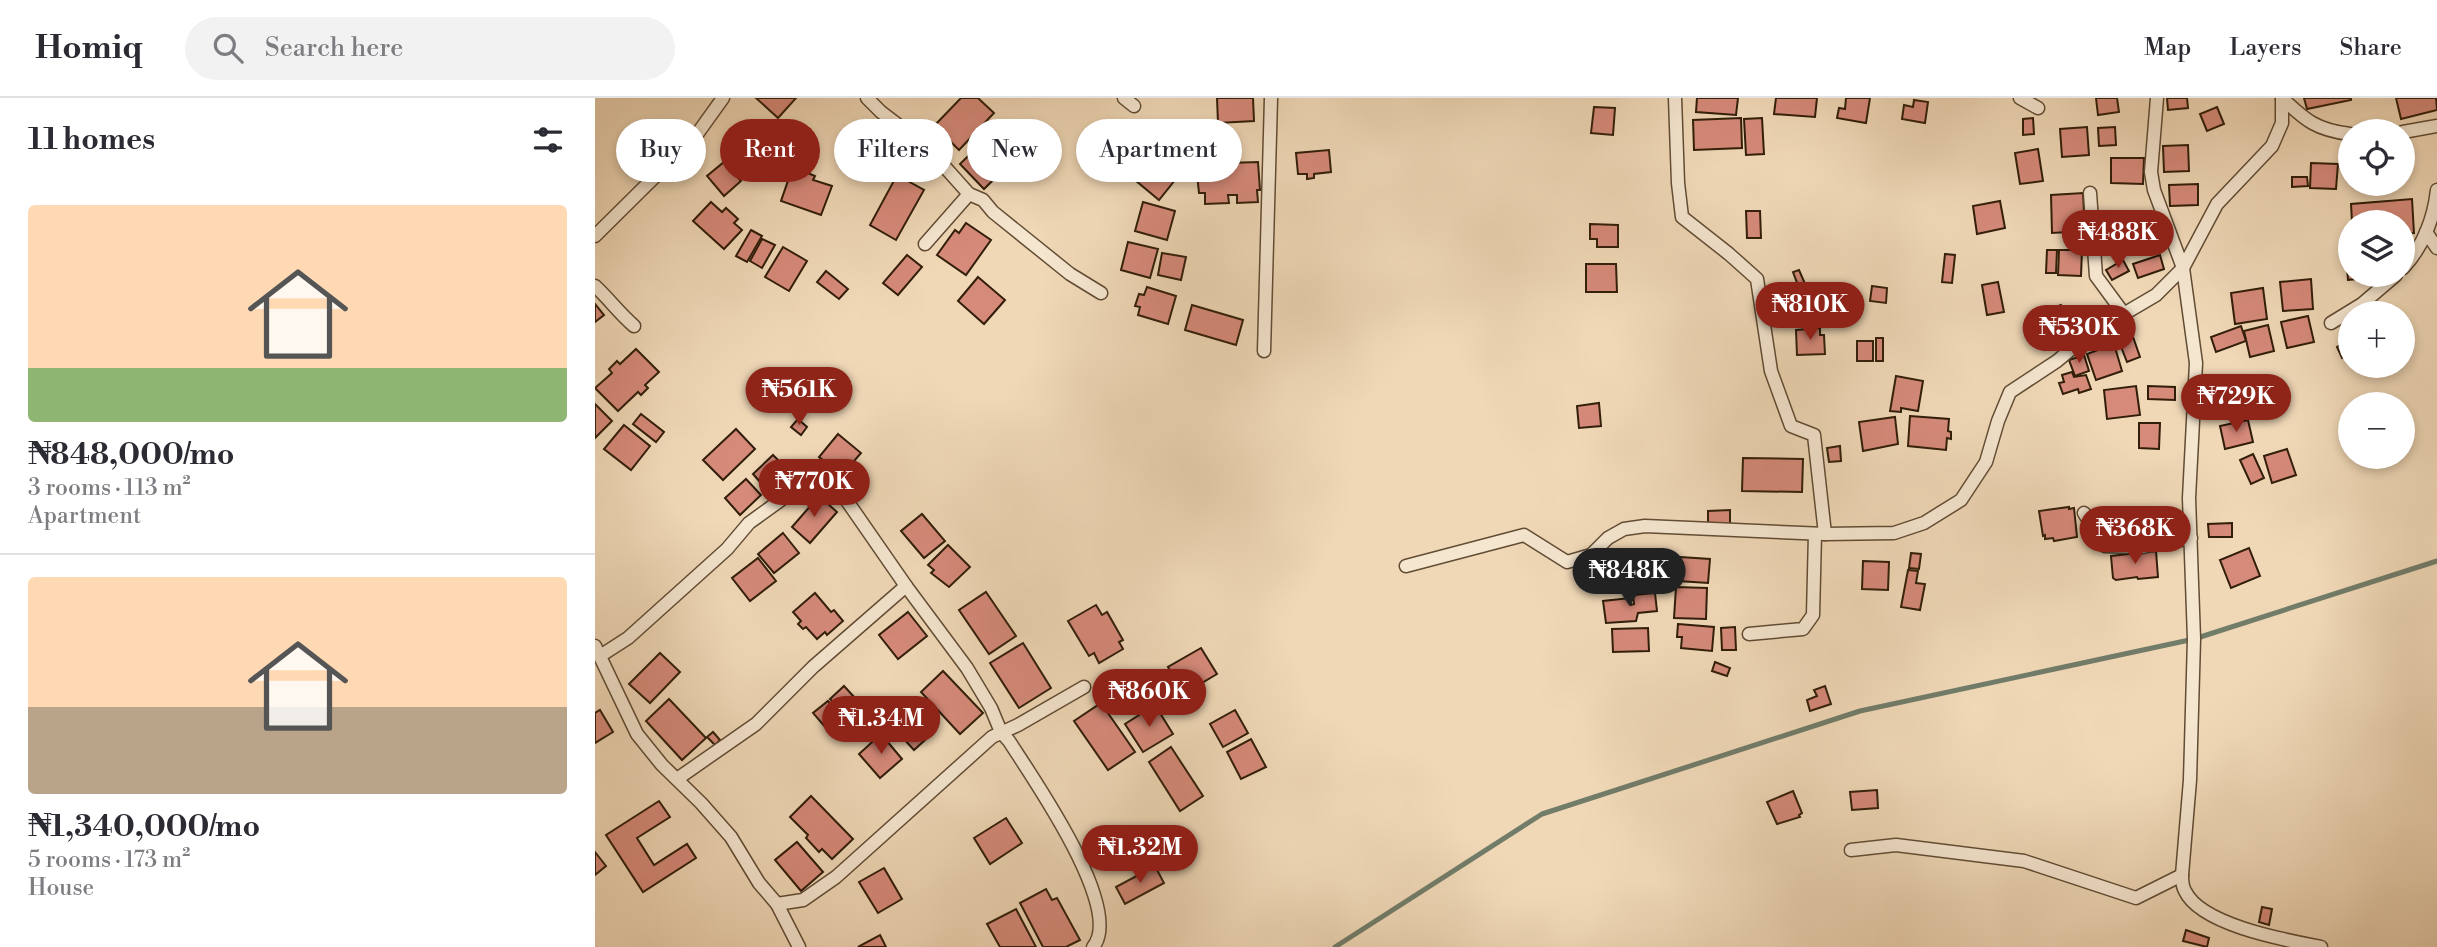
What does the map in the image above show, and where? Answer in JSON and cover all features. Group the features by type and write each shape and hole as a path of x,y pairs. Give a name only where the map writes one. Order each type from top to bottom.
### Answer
{"street":[{"path":"595,236 695,137 723,98"},
{"path":"867,98 927,147 969,194 983,200 993,212 1070,274 1101,293"},
{"path":"1264,351 1271,98"},
{"path":"1675,98 1682,217 1757,279 1770,371 1791,426 1814,435 1820,534 1814,615 1803,629 1749,634"},
{"path":"2020,98 2038,108"},
{"path":"2158,98 2151,173 2154,190 2183,268 2196,363 2189,498 2193,639 2190,780 2183,889 2201,910 2226,923 2321,947"},
{"path":"1406,566 1524,536 1567,562 1591,555 1608,538 1625,529 1645,526 1820,534 1894,533 1924,523 1961,500 1986,462 2010,392 2057,361 2088,335 2156,295 2183,268 2217,204 2272,146 2282,122 2282,98"},
{"path":"2282,98 2300,115 2325,131 2338,133"},
{"path":"2415,130 2437,126"},
{"path":"2415,255 2435,207 2437,190"},
{"path":"2090,193 2096,276 2124,314"},
{"path":"925,244 969,194"},
{"path":"2426,232 2437,248"},
{"path":"595,286 634,326"},
{"path":"2330,323 2362,304 2382,287"},
{"path":"799,947 777,904 759,883 731,837 637,734 597,651 628,638 727,549 749,523 785,497 809,471 838,488 967,668 991,708 1001,732 1051,809 1093,886 1100,918 1098,940 1093,947"},
{"path":"2084,513 2105,546 2141,547 2191,538"},
{"path":"677,779 756,724 814,667 906,586"},
{"path":"777,904 803,900 836,877 992,737 1084,687"},
{"path":"1851,850 1896,845 2024,861 2136,898 2182,875"}],"building":[{"path":"756,98 796,98 778,118"},
{"path":"961,98 978,98 994,113 988,119 967,119 967,142 959,150 953,144 953,119 941,119"},
{"path":"1217,98 1253,98 1254,121 1218,119"},
{"path":"1697,98 1738,98 1736,115 1696,112"},
{"path":"1776,98 1817,98 1815,117 1774,114"},
{"path":"1846,98 1870,98 1866,123 1837,118 1839,108 1845,109"},
{"path":"2096,98 2117,98 2119,112 2098,115"},
{"path":"2167,98 2187,98 2188,108 2168,110"},
{"path":"2304,98 2351,98 2351,100 2307,109"},
{"path":"2396,98 2436,98 2437,110 2401,119"},
{"path":"1914,100 1928,102 1925,123 1902,119 1904,105 1913,107"},
{"path":"1594,107 1615,108 1613,135 1591,133"},
{"path":"2217,107 2224,124 2207,131 2200,114"},
{"path":"1741,118 1742,148 1694,150 1693,120"},
{"path":"1762,118 1764,154 1746,155 1744,119"},
{"path":"2033,118 2034,134 2023,135 2023,119"},
{"path":"2087,127 2089,155 2062,157 2060,129"},
{"path":"2115,127 2116,145 2099,146 2098,128"},
{"path":"2188,145 2189,171 2164,172 2163,146"},
{"path":"2038,149 2043,181 2020,184 2015,153"},
{"path":"1329,150 1331,172 1314,174 1314,178 1307,179 1307,174 1298,174 1296,153"},
{"path":"967,157 967,171 960,164"},
{"path":"2111,158 2144,158 2143,184 2111,183"},
{"path":"1258,162 1258,202 1237,203 1237,195 1228,195 1229,203 1205,204 1205,193 1199,193 1198,182 1242,182 1242,163"},
{"path":"2311,163 2338,164 2336,189 2310,188"},
{"path":"720,165 720,182 740,182 724,196 707,176"},
{"path":"2292,177 2307,177 2308,186 2292,187"},
{"path":"788,182 819,182 832,186 821,215 781,201"},
{"path":"893,182 910,182 924,190 896,240 870,225"},
{"path":"977,182 991,182 984,189"},
{"path":"1137,182 1173,182 1159,200"},
{"path":"2198,184 2198,205 2170,206 2169,185"},
{"path":"2083,193 2085,231 2052,233 2051,195"},
{"path":"2412,199 2413,210 2351,210 2351,204"},
{"path":"2000,201 2005,228 1977,234 1973,206"},
{"path":"711,202 722,212 726,208 738,219 734,223 742,230 724,249 693,221"},
{"path":"1143,202 1175,211 1167,240 1135,231"},
{"path":"1746,211 1760,211 1761,238 1747,238"},
{"path":"2153,212 2162,239 2128,251 2119,223"},
{"path":"966,223 991,240 966,275 937,255 955,230 959,233"},
{"path":"1590,224 1618,225 1618,247 1597,247 1597,239 1590,239"},
{"path":"751,230 762,236 747,262 736,256"},
{"path":"762,239 775,245 762,268 750,261"},
{"path":"1128,242 1158,249 1150,278 1121,270"},
{"path":"783,247 807,261 789,291 765,277"},
{"path":"2047,250 2057,250 2056,273 2046,273"},
{"path":"2059,250 2082,250 2081,276 2058,275"},
{"path":"1162,253 1186,257 1181,280 1158,275"},
{"path":"1945,254 1955,255 1952,283 1942,282"},
{"path":"907,255 922,267 898,295 883,283"},
{"path":"2160,255 2164,269 2138,278 2133,264"},
{"path":"2123,260 2129,271 2112,280 2106,270"},
{"path":"1586,264 1616,264 1617,292 1586,292"},
{"path":"1799,270 1809,293 1802,296 1793,272"},
{"path":"826,271 848,289 839,299 817,282"},
{"path":"978,277 1005,300 984,324 958,301"},
{"path":"2311,279 2313,309 2283,311 2280,282"},
{"path":"1998,282 2004,312 1987,315 1982,285"},
{"path":"1872,286 1887,288 1886,303 1870,301"},
{"path":"1147,287 1176,296 1168,324 1138,315 1140,307 1135,306 1139,294 1144,295"},
{"path":"2263,288 2267,319 2235,324 2231,293"},
{"path":"595,304 604,315 595,322"},
{"path":"1192,305 1243,320 1236,345 1185,330"},
{"path":"2061,305 2073,340 2044,350 2032,315"},
{"path":"2308,316 2314,342 2287,348 2281,322"},
{"path":"2268,325 2274,351 2250,357 2244,331"},
{"path":"2241,326 2246,341 2216,352 2211,337"},
{"path":"1820,328 1820,335 1824,335 1825,354 1797,355 1796,330"},
{"path":"2132,334 2140,357 2127,362 2118,339"},
{"path":"1876,338 1883,338 1883,361 1876,361"},
{"path":"1857,341 1873,341 1873,361 1857,361"},
{"path":"2114,344 2122,371 2096,380 2087,354"},
{"path":"636,349 659,372 645,385 648,388 641,395 638,392 618,411 595,388 612,373 609,369 617,361 620,364"},
{"path":"2084,355 2089,371 2075,376 2069,360"},
{"path":"2072,372 2074,377 2086,375 2091,389 2079,393 2078,389 2063,394 2059,383 2064,382 2062,375"},
{"path":"1896,376 1923,381 1918,411 1901,408 1901,412 1890,411"},
{"path":"2136,386 2140,415 2107,419 2104,390"},
{"path":"2148,386 2175,387 2175,400 2148,399"},
{"path":"1599,403 1601,426 1579,428 1577,406"},
{"path":"595,404 612,421 595,438"},
{"path":"641,414 664,432 656,442 633,424"},
{"path":"1910,416 1949,419 1948,431 1951,432 1951,439 1947,438 1946,450 1908,446"},
{"path":"1895,417 1898,444 1863,451 1859,422"},
{"path":"798,419 807,427 801,435 791,427"},
{"path":"2248,420 2253,442 2225,449 2220,426"},
{"path":"2139,423 2160,423 2159,449 2139,448"},
{"path":"624,425 650,446 631,470 604,449"},
{"path":"736,429 755,449 723,480 703,460"},
{"path":"838,434 861,453 842,475 819,457"},
{"path":"1840,446 1841,461 1829,462 1827,448"},
{"path":"2287,449 2296,475 2272,483 2264,456"},
{"path":"2253,454 2264,478 2251,484 2240,460"},
{"path":"773,455 790,472 769,492 753,474"},
{"path":"1743,458 1803,459 1802,492 1742,491"},
{"path":"746,479 761,495 740,515 725,498"},
{"path":"819,496 837,512 810,543 792,527"},
{"path":"2074,508 2077,537 2054,541 2053,538 2045,539 2039,511"},
{"path":"1730,510 1730,525 1708,526 1708,511"},
{"path":"922,514 945,541 924,558 901,531"},
{"path":"2232,523 2232,537 2209,537 2208,524"},
{"path":"783,533 799,553 774,573 758,554"},
{"path":"948,545 970,567 949,587 931,573 934,570 928,565"},
{"path":"2249,548 2260,576 2231,588 2220,560"},
{"path":"2156,551 2158,577 2113,578 2111,556"},
{"path":"1911,553 1921,554 1919,569 1909,568"},
{"path":"1680,557 1710,559 1708,583 1678,581 1675,567 1679,567"},
{"path":"758,558 776,581 750,601 732,578"},
{"path":"1863,561 1889,562 1888,590 1862,589"},
{"path":"1908,570 1918,571 1916,583 1925,584 1920,610 1901,607"},
{"path":"1676,587 1707,588 1706,619 1674,618"},
{"path":"986,592 1016,636 989,654 959,610"},
{"path":"815,593 831,612 834,610 843,621 827,635 825,632 817,639 806,627 803,629 798,624 801,621 793,612"},
{"path":"1655,593 1657,611 1638,613 1636,621 1606,623 1603,601 1630,598 1631,605 1634,604 1633,595"},
{"path":"1096,605 1102,615 1107,612 1123,640 1119,642 1123,649 1099,663 1094,653 1089,656 1068,621"},
{"path":"908,612 927,636 898,659 879,635"},
{"path":"1678,624 1714,627 1712,651 1681,648 1682,637 1677,637"},
{"path":"1735,627 1736,650 1722,650 1721,628"},
{"path":"1648,628 1649,651 1613,652 1612,629"},
{"path":"1023,643 1051,688 1019,708 990,663"},
{"path":"1201,648 1217,674 1185,693 1181,686 1178,687 1168,667"},
{"path":"660,653 680,672 650,703 629,684"},
{"path":"1715,662 1730,668 1727,676 1712,671"},
{"path":"943,671 983,713 960,734 921,692"},
{"path":"844,686 866,710 852,722 830,699"},
{"path":"1825,686 1831,704 1810,711 1807,700 1817,696 1814,690"},
{"path":"669,699 706,738 682,760 646,721"},
{"path":"828,701 847,724 833,736 813,713"},
{"path":"1101,703 1135,752 1108,770 1074,721"},
{"path":"912,705 936,730 914,750 891,725"},
{"path":"1155,705 1173,734 1143,752 1125,724"},
{"path":"600,710 613,732 595,743 595,713"},
{"path":"1235,710 1248,733 1223,747 1210,724"},
{"path":"713,732 720,740 715,745 707,737"},
{"path":"881,734 902,759 880,778 859,754"},
{"path":"1251,739 1266,767 1241,779 1227,752"},
{"path":"1171,747 1203,796 1180,811 1149,762"},
{"path":"1877,790 1878,808 1852,810 1850,792"},
{"path":"1793,791 1802,813 1800,817 1777,824 1767,802"},
{"path":"811,796 853,839 832,859 822,849 819,852 806,838 808,835 790,817"},
{"path":"659,801 670,817 637,838 654,865 687,844 696,858 643,892 606,835"},
{"path":"1006,818 1022,843 990,864 974,838"},
{"path":"797,842 823,872 801,891 775,860"},
{"path":"595,852 606,866 595,875"},
{"path":"1155,866 1164,883 1125,904 1116,887"},
{"path":"884,868 902,899 878,913 859,882"},
{"path":"1046,889 1052,900 1057,898 1080,940 1066,947 1043,947 1020,903"},
{"path":"2262,907 2272,909 2269,925 2259,922"},
{"path":"1016,909 1036,947 1000,947 987,924"},
{"path":"2186,930 2209,938 2207,947 2183,941"},
{"path":"880,935 886,947 858,947"}],"waterway":[{"path":"1335,947 1542,814 1860,711 2194,639 2437,561"}]}
